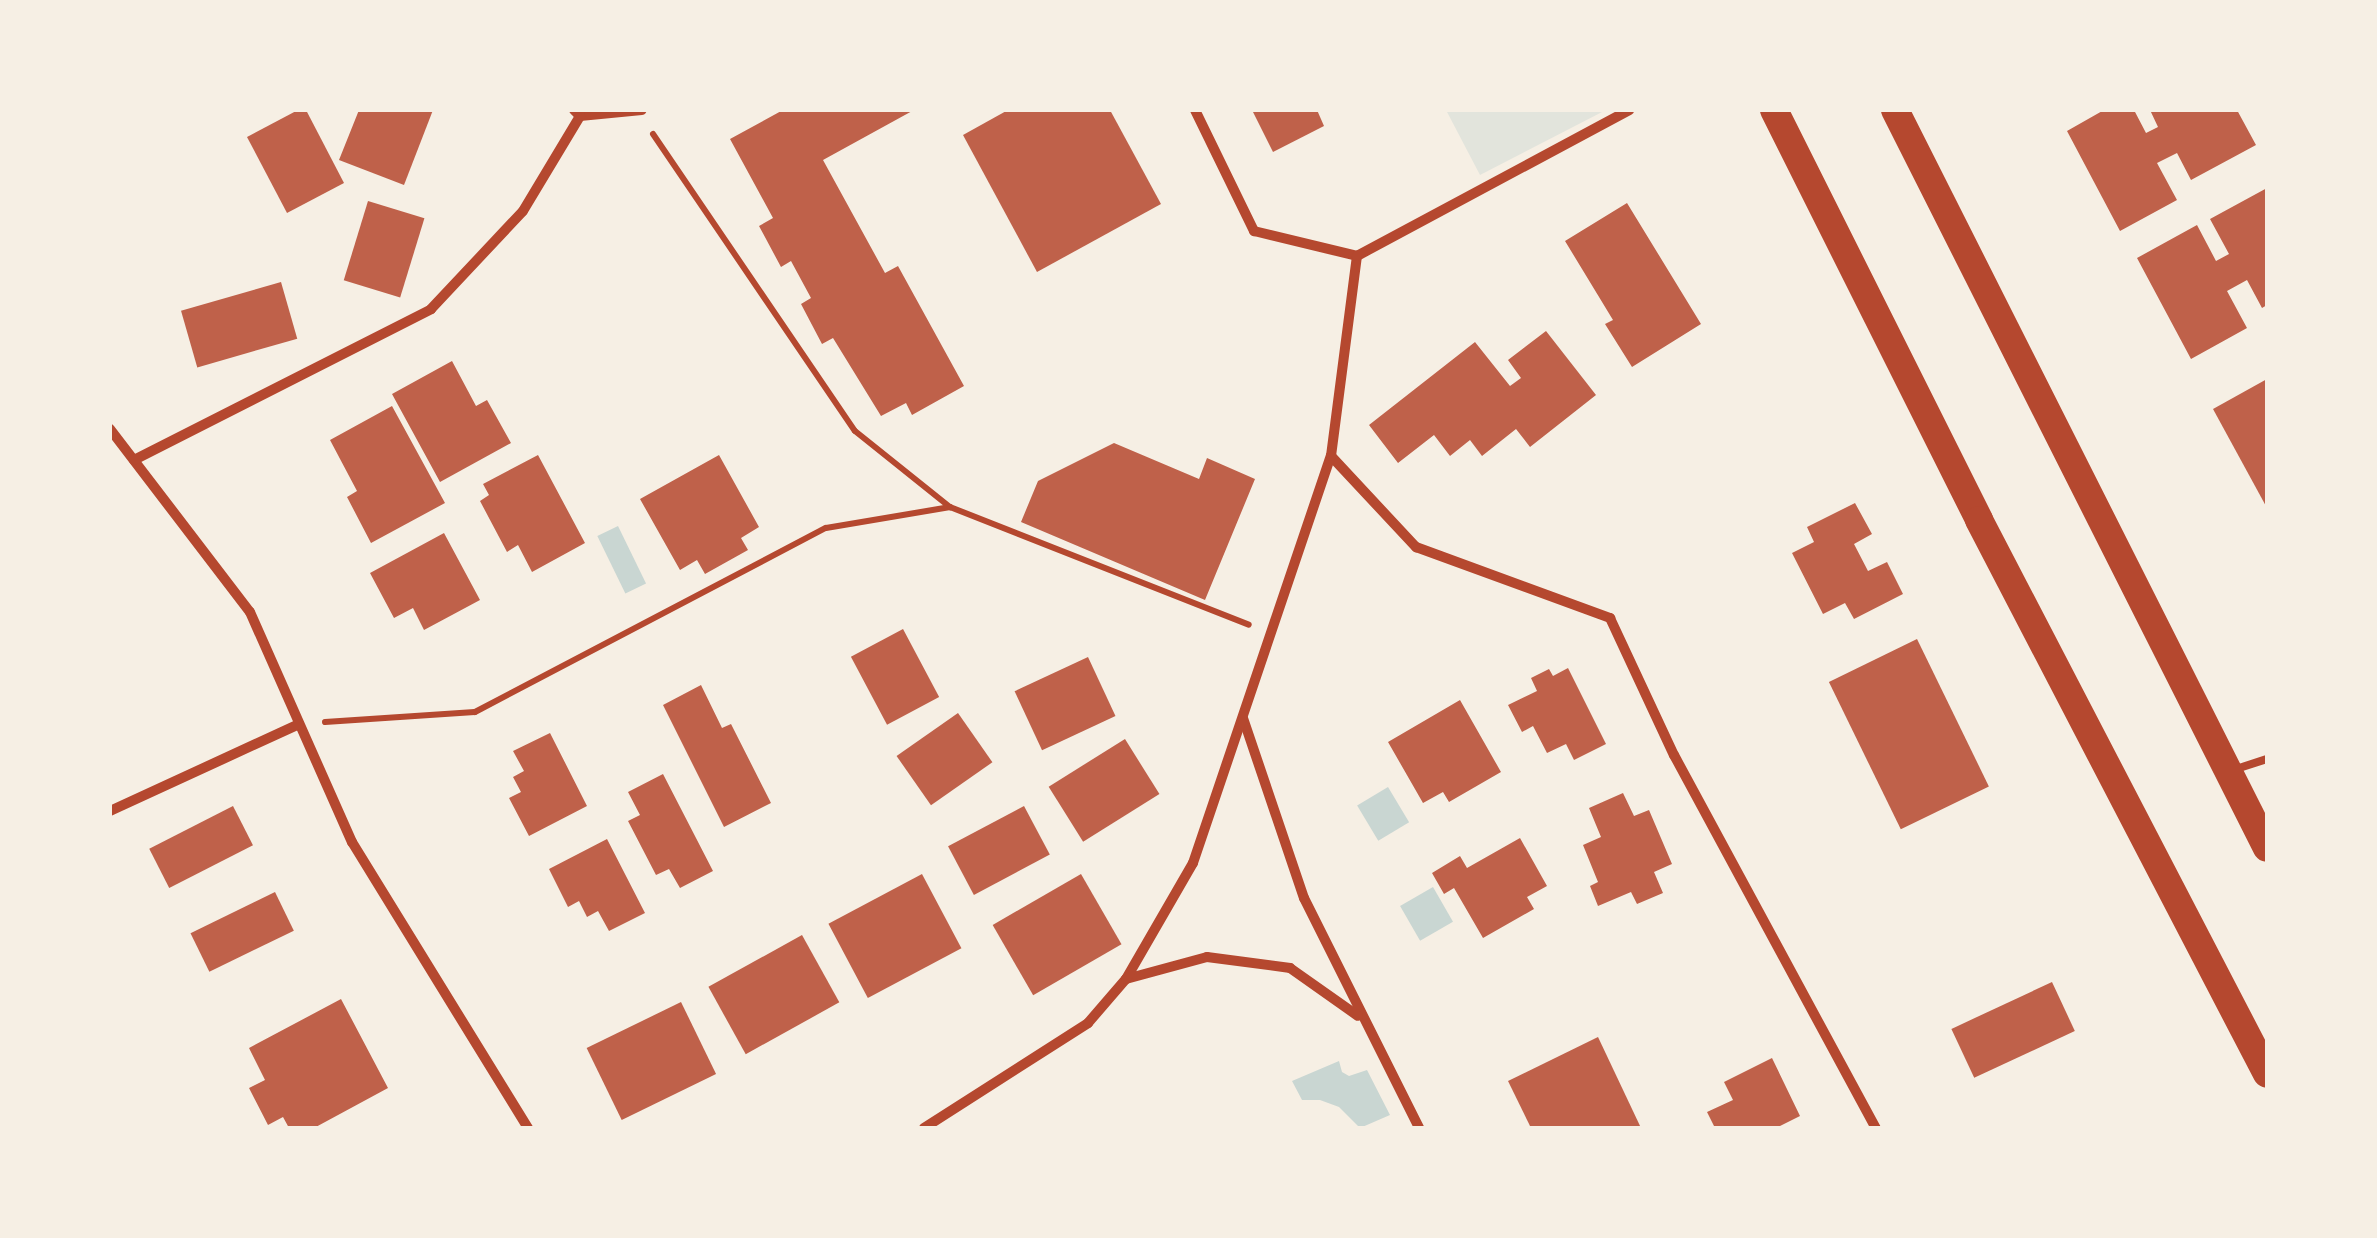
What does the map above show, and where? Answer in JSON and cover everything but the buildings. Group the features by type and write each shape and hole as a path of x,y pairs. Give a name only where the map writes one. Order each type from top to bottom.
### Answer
{"highway":[{"path":"1774,110 1979,520 2267,1074"},
{"path":"1894,110 2267,848"}],"street":[{"path":"1194,110 1254,231 1357,256 1629,110"},
{"path":"134,460 431,308 524,211 577,113 640,111"},
{"path":"924,1128 1088,1023 1126,979 1193,863 1331,456 1357,256"},
{"path":"110,429 250,612 352,842 528,1128"},
{"path":"1331,456 1416,548 1610,618 1674,755 1876,1128"},
{"path":"1242,717 1304,898 1359,1016 1419,1128"},
{"path":"110,811 299,724"},
{"path":"1126,979 1207,957 1290,968 1359,1016"}],"lane":[{"path":"2228,772 2267,759"}],"path":[{"path":"640,111 855,431 950,507 1271,633"},
{"path":"299,724 475,712 826,528 950,507"}],"shaded area":[{"path":"1446,110 1606,110 1480,175"},
{"path":"618,526 646,584 625,594 597,536"},
{"path":"1388,787 1409,822 1378,841 1357,806"},
{"path":"1433,887 1453,922 1420,941 1400,906"},
{"path":"1339,1061 1342,1072 1349,1076 1367,1070 1390,1115 1360,1128 1339,1107 1320,1100 1302,1100 1292,1081"}]}
